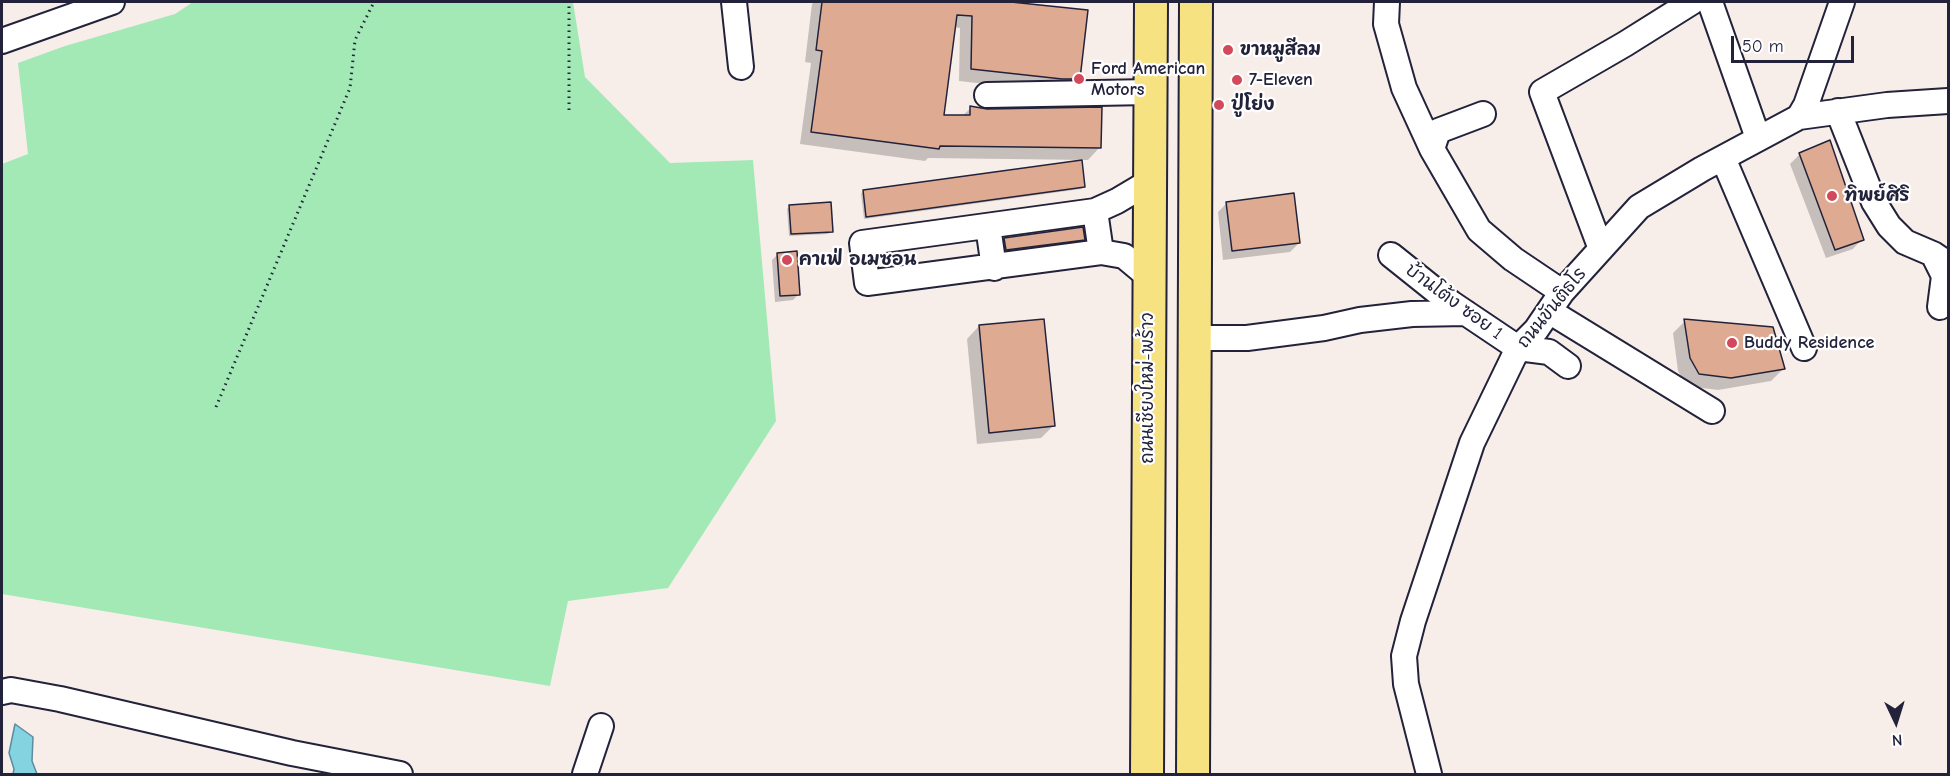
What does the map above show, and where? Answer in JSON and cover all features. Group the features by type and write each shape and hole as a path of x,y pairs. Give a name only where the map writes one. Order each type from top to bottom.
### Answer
{"main road":[{"name":"ถนนเชียงใหม่-พร้าว","path":"1147,774 1151,2"},
{"path":"1193,774 1196,2"}],"street":[{"path":"2,41 112,2"},
{"path":"734,2 741,67"},
{"path":"1387,2 1386,24 1404,88 1432,149 1479,230 1513,259 1556,302 1712,411"},
{"path":"1601,249 1542,92 1692,2"},
{"path":"1710,2 1758,138"},
{"path":"1799,117 1806,105 1842,2"},
{"path":"987,94 1150,92"},
{"name":"ถนนขันติธโร","path":"1429,774 1406,684 1404,656 1413,621 1472,443 1518,348 1536,330 1556,302 1639,207 1723,158 1799,117 1887,105 1948,101"},
{"path":"1838,111 1874,202 1889,226 1905,242 1941,259 1944,276 1940,307"},
{"path":"1432,149 1438,131 1483,114"},
{"path":"1723,158 1804,348"},
{"path":"1148,276 1124,256 1101,252 994,268 867,283 862,243 1095,211 1149,182"},
{"path":"1095,211 1101,252"},
{"path":"988,226 994,268"},
{"name":"บ้านโต้ง ซอย 1","path":"1391,255 1404,268 1518,348"},
{"path":"1195,338 1247,338 1401,315 1466,313"},
{"path":"1518,348 1549,352 1568,366"},
{"path":"2,692 10,690 60,699 292,753 400,774"},
{"path":"585,774 601,726"}],"path":[{"path":"216,407 350,88 355,40 374,2"},
{"path":"569,110 570,2"}],"green space":[{"path":"193,2 573,2 585,77 670,163 753,160 776,421 668,588 568,601 550,686 2,594 2,164 28,154 18,63 65,46 175,14"}],"water":[{"path":"15,724 33,737 32,761 37,774 13,774 14,769 9,753"}],"building":[{"path":"822,2 1011,2 1088,10 1080,79 971,69 972,16 957,15 944,115 970,115 970,106 987,109 1102,107 1101,148 940,146 939,149 811,132 822,51 816,50"},
{"name":"ทิพย์ศิริ","path":"1830,140 1864,240 1835,250 1799,153"},
{"path":"1082,160 1085,187 866,217 863,190"},
{"path":"1294,193 1300,243 1232,251 1226,202"},
{"path":"831,202 833,232 791,234 789,205"},
{"path":"1083,227 1085,240 1006,250 1004,238"},
{"path":"797,251 800,295 780,296 777,253"},
{"path":"1044,319 1055,426 989,433 979,325"},
{"name":"Buddy Residence","path":"1684,319 1773,327 1785,369 1731,378 1699,374 1690,358"}],"place":[{"name":"ขาหมูสีลม","path":"1228,50"},
{"name":"Ford American Motors","path":"1079,79"},
{"name":"7-Eleven","path":"1237,80"},
{"name":"ปู่โย่ง","path":"1219,105"},
{"name":"ทิพย์ศิริ","path":"1832,196"},
{"name":"คาเฟ่ อเมซอน","path":"787,260"},
{"name":"Buddy Residence","path":"1732,343"}]}
